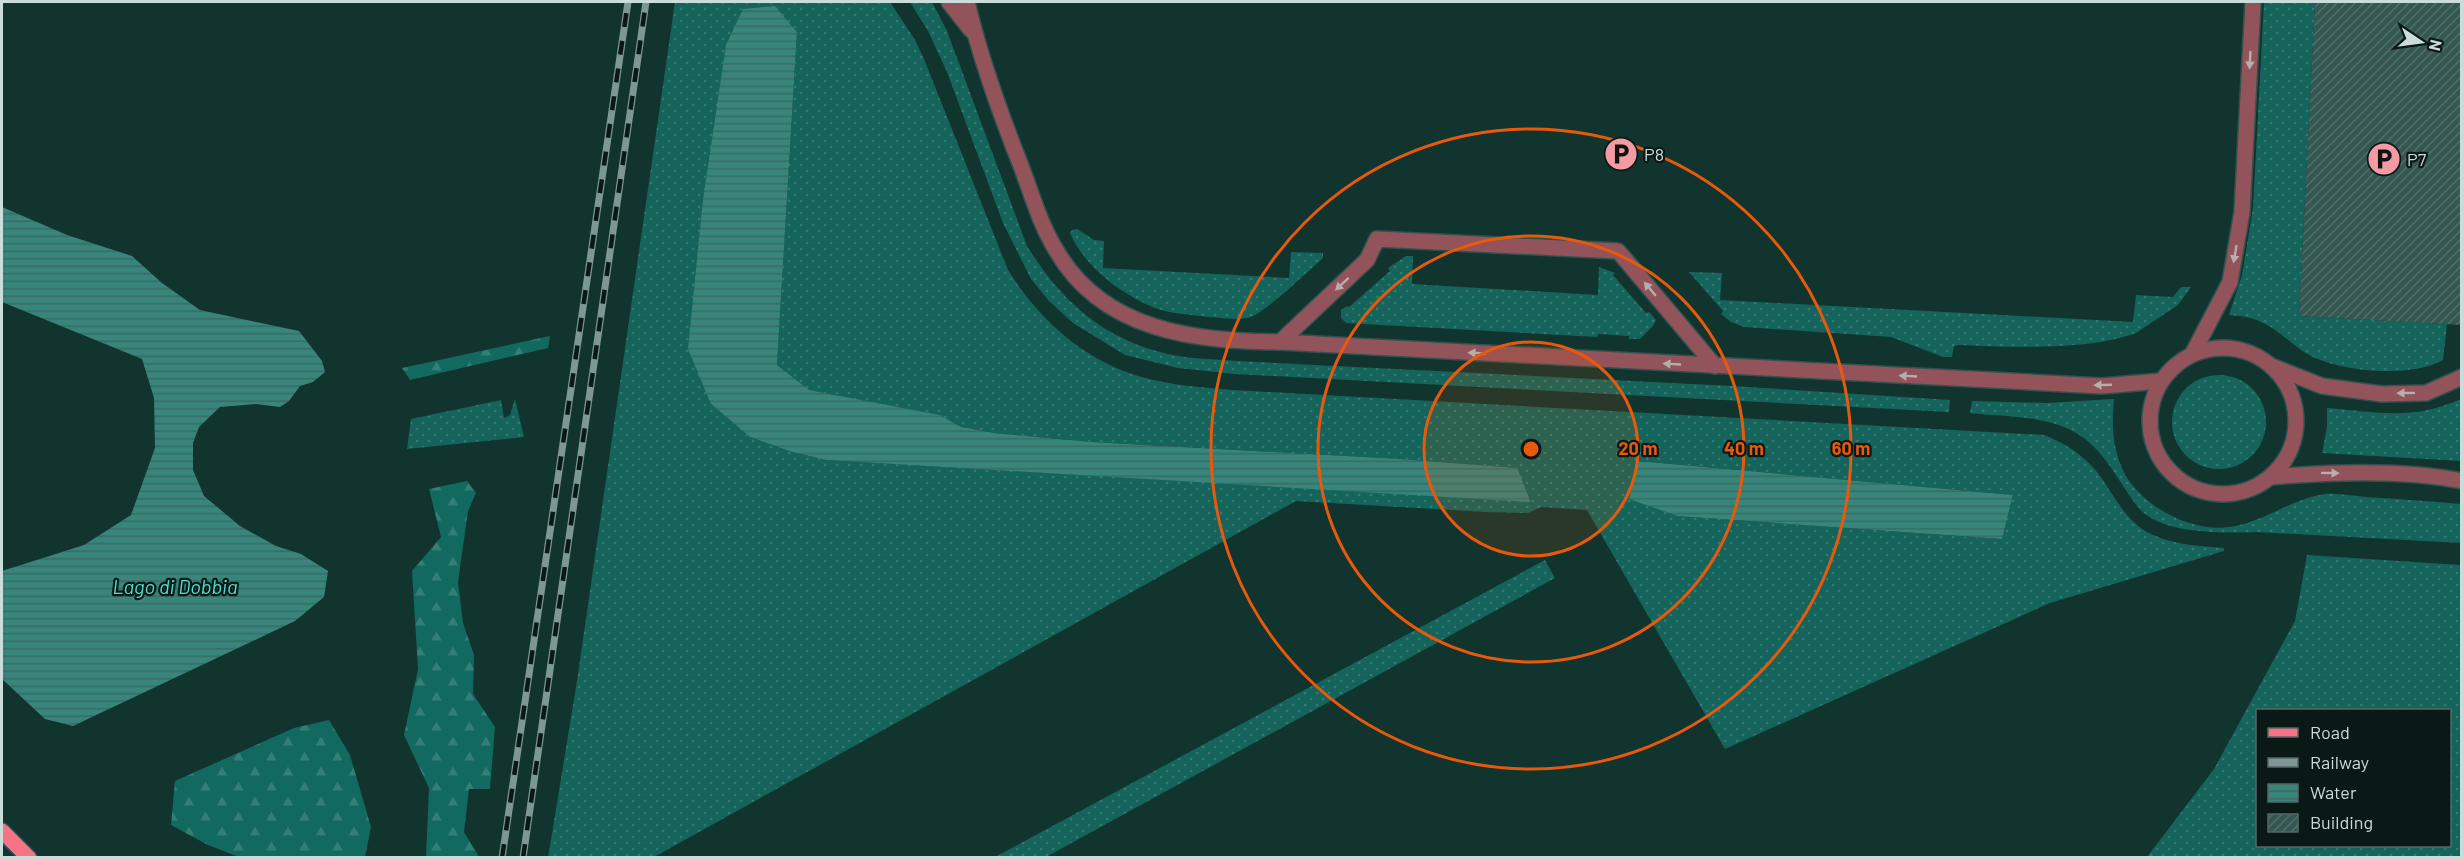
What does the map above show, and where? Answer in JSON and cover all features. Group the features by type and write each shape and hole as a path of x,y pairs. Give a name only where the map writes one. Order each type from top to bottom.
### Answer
{"main road":[{"path":"2,831 29,858"}],"lane":[{"path":"949,2 976,37"},
{"path":"967,2 976,37 1010,139 1040,220 1056,252 1077,279 1107,305 1139,322 1179,334 1226,342 1280,342 2102,386 2161,381"},
{"path":"2193,353 2230,282 2240,224 2253,2"},
{"path":"1280,342 1367,260 1377,239 1618,251 1716,366"},
{"path":"2273,367 2288,386 2296,410 2295,434 2287,458 2271,477 2252,489 2229,494 2206,492 2184,484 2167,468 2155,448 2150,426 2152,402 2161,381 2175,365 2193,353 2221,347 2249,352 2273,367 2322,386 2382,394 2426,393 2462,377"},
{"path":"2271,477 2338,473 2402,475 2462,481"}],"green space":[{"path":"675,2 890,2 915,40 924,59 1008,270 1032,303 1060,332 1093,356 1129,373 1167,383 1233,390 2044,435 2079,454 2097,472 2127,515 2142,529 2160,538 2178,543 2224,548 2224,551 2050,603 1725,749 1587,510 1541,507 1528,513 1486,512 1296,501 654,857 548,858 577,681","holes":["775,6 797,32 777,365 808,390 939,415 961,427 995,433 1092,442 1401,459 1516,468 1531,501 826,460 792,452 750,437 711,404","1639,461 2013,495 2002,539 1677,516 1630,499"]},
{"path":"910,2 932,2 947,31 1027,246 1040,266 1070,301 1104,328 1123,339 1168,354 1194,358 1732,386 1950,400 1949,412 1235,374 1178,368 1125,355 1073,323 1049,301 1031,279 1003,223 947,72 928,31"},
{"path":"2264,2 2315,2 2299,316 2447,324 2443,360 2429,366 2396,371 2341,366 2311,356 2261,322 2229,315 2242,275 2253,208"},
{"path":"1077,229 1094,240 1104,241 1103,268 1289,278 1291,252 1323,253 1323,258 1277,299 1251,317 1231,319 1189,315 1155,308 1105,278 1076,245 1070,233"},
{"path":"1406,256 1413,256 1412,284 1598,295 1599,267 1615,273 1613,275 1646,313 1649,312 1656,320 1640,339 1598,334 1597,337 1346,323 1341,318 1341,310 1349,307 1390,271 1388,268"},
{"path":"1689,272 1722,273 1720,300 2133,322 2136,295 2173,297 2181,287 2191,287 2178,305 2136,333 2116,339 2095,343 2048,346 1958,345 1954,346 1952,357 1943,357 1891,337 1744,327 1731,322 1721,314 1723,311"},
{"path":"550,336 548,348 410,380 402,368"},
{"path":"2219,375 2237,379 2252,389 2262,404 2266,422 2262,440 2252,455 2237,465 2219,469 2201,465 2186,455 2176,440 2172,422 2176,404 2186,389 2201,379"},
{"path":"515,399 524,437 407,449 411,419 501,400 504,418 510,415"},
{"path":"2114,399 2114,441 2118,458 2128,480 2152,504 2182,520 2214,528 2230,527 2325,494 2438,502 2461,504 2461,543 2256,532 2210,532 2161,523 2138,507 2098,451 2069,429 2027,418 1970,413 1972,401 2047,403"},
{"path":"2461,399 2461,461 2322,453 2327,427 2327,408 2379,413 2411,413 2443,406"},
{"path":"467,481 476,493 468,511 458,582 463,623 474,655 473,694 495,727 490,789 469,789 464,832 478,855 477,857 426,857 429,788 404,735 418,669 412,571 441,537 429,489"},
{"path":"2307,555 2461,565 2461,857 2147,857 2214,769 2295,621"},
{"path":"1545,560 1555,578 1046,857 995,857"},
{"path":"329,720 350,755 371,827 365,857 239,857 208,845 171,825 175,781 294,728"}],"water":[{"path":"775,6 797,32 777,365 809,390 940,415 961,427 995,433 1092,442 1401,459 1517,468 1531,502 826,460 792,452 750,437 711,404 688,349 703,200 726,45 743,9"},
{"name":"Lago di Dobbia","path":"2,207 67,235 132,256 162,283 200,310 299,331 322,361 325,372 313,382 300,386 289,401 280,407 256,404 220,407 199,427 193,443 193,470 204,496 240,526 276,546 301,554 328,571 324,597 295,621 73,726 45,719 2,679 2,571 84,545 131,515 155,448 154,398 142,359 2,302"},
{"path":"1638,461 2013,495 2002,539 1677,516 1629,499"}],"building":[{"name":"P7","path":"2315,2 2462,2 2462,325 2299,316"}],"railway":[{"path":"502,858 628,2"},
{"path":"523,858 646,2"}],"place":[{"name":"P8","path":"1621,154"},
{"name":"P7","path":"2384,159"}]}
